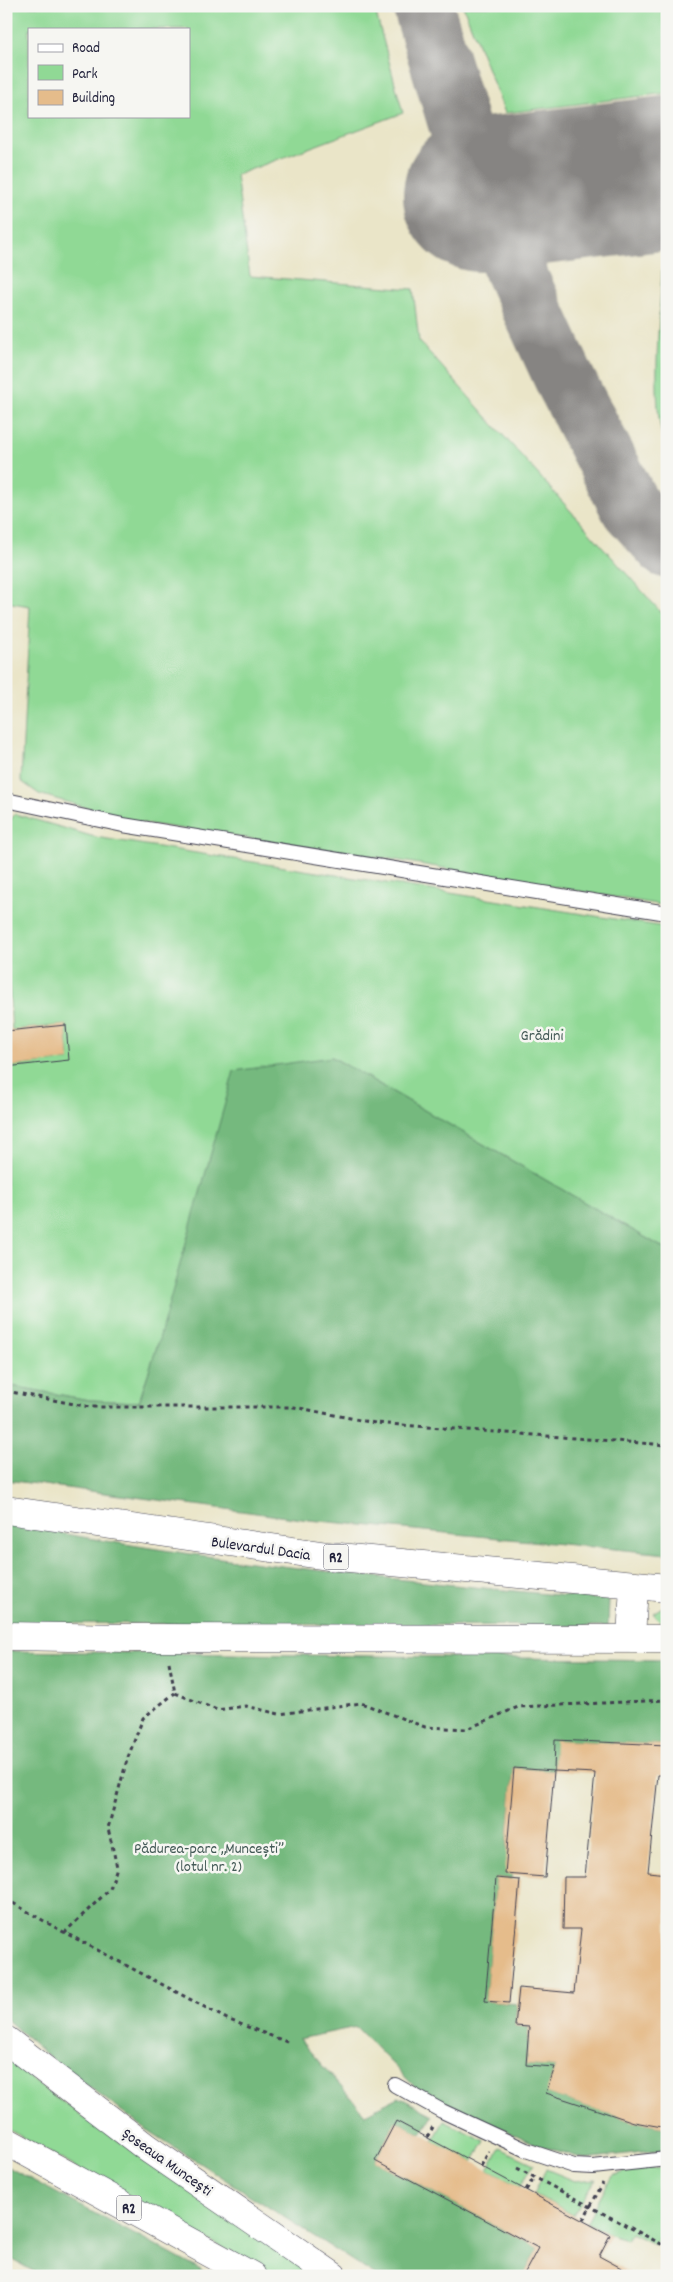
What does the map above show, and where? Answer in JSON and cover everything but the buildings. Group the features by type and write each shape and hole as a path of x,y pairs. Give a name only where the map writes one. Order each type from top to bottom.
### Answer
{"main road":[{"name":"Bulevardul Dacia","path":"6,1510 328,1556 667,1588"},
{"path":"630,1638 634,1586"},
{"path":"6,1636 164,1638 667,1638"},
{"name":"Șoseaua Muncești","path":"6,2040 147,2148 334,2276"},
{"name":"R2","path":"6,2141 252,2276"}],"lane":[{"path":"6,800 123,825 667,913"},
{"path":"395,2085 442,2111 526,2150 574,2166 593,2167 667,2160"}],"path":[{"path":"6,1391 90,1407 294,1406 375,1423 667,1445"},
{"path":"164,1638 175,1693"},
{"path":"175,1693 217,1710 246,1706 279,1714 361,1703 425,1727 467,1729 518,1707 667,1700"},
{"path":"64,1933 110,1889 117,1866 108,1828 127,1760 143,1718 175,1693"},
{"path":"6,1898 64,1933 226,2019 287,2042"},
{"path":"433,2126 441,2130"},
{"path":"480,2150 495,2158"},
{"path":"511,2165 665,2246"},
{"path":"583,2220 613,2165"}],"green space":[{"path":"6,6 374,6 403,113 236,175 250,276 413,289 419,341 667,619 667,906 390,859 136,822 39,794 21,781 30,606 6,602"},
{"path":"463,6 667,6 667,93 505,113"},
{"path":"667,267 667,450 658,412 657,362 662,270"},
{"name":"Grădini","path":"15,814 95,837 665,927 667,933 667,1250 332,1057 158,1343 139,1402 89,1400 6,1385 6,1067 69,1060 66,1025 12,1030 6,936 6,826"},
{"path":"332,1057 667,1250 667,1554 309,1520 6,1480 6,1385 89,1400 139,1402 158,1343 234,1071"},
{"path":"6,1523 156,1549 307,1569 609,1600 608,1626 6,1623"},
{"path":"667,1604 667,1626 664,1626 653,1613"},
{"name":"Pădurea-parc „Muncești” (lotul nr. 2)","path":"6,1651 667,1660 667,1745 556,1740 554,1771 514,1768 507,1848 514,1858 512,1879 496,1878 485,2001 517,2004 515,2026 529,2027 526,2065 555,2067 547,2093 634,2122 667,2128 667,2149 585,2159 540,2146 416,2088 356,2027 299,2039 365,2114 399,2097 433,2115 421,2134 396,2121 375,2161 538,2248 523,2276 376,2276 143,2127 53,2060 6,2019"},
{"path":"6,2058 45,2090 316,2276 276,2276 164,2217 6,2128"},
{"path":"444,2121 485,2141 473,2162 433,2141"},
{"path":"500,2148 534,2164 520,2187 488,2170"},
{"path":"6,2166 212,2276 42,2276 6,2256"},
{"path":"667,2168 667,2226 655,2245 631,2233 627,2240 610,2235 587,2222 612,2176 636,2169"},
{"path":"546,2169 575,2181 596,2179 573,2215 534,2194"}],"taxiway":[{"path":"423,6 480,195 566,382 631,508 667,548"}],"runway":[{"path":"480,195 667,173"}]}
